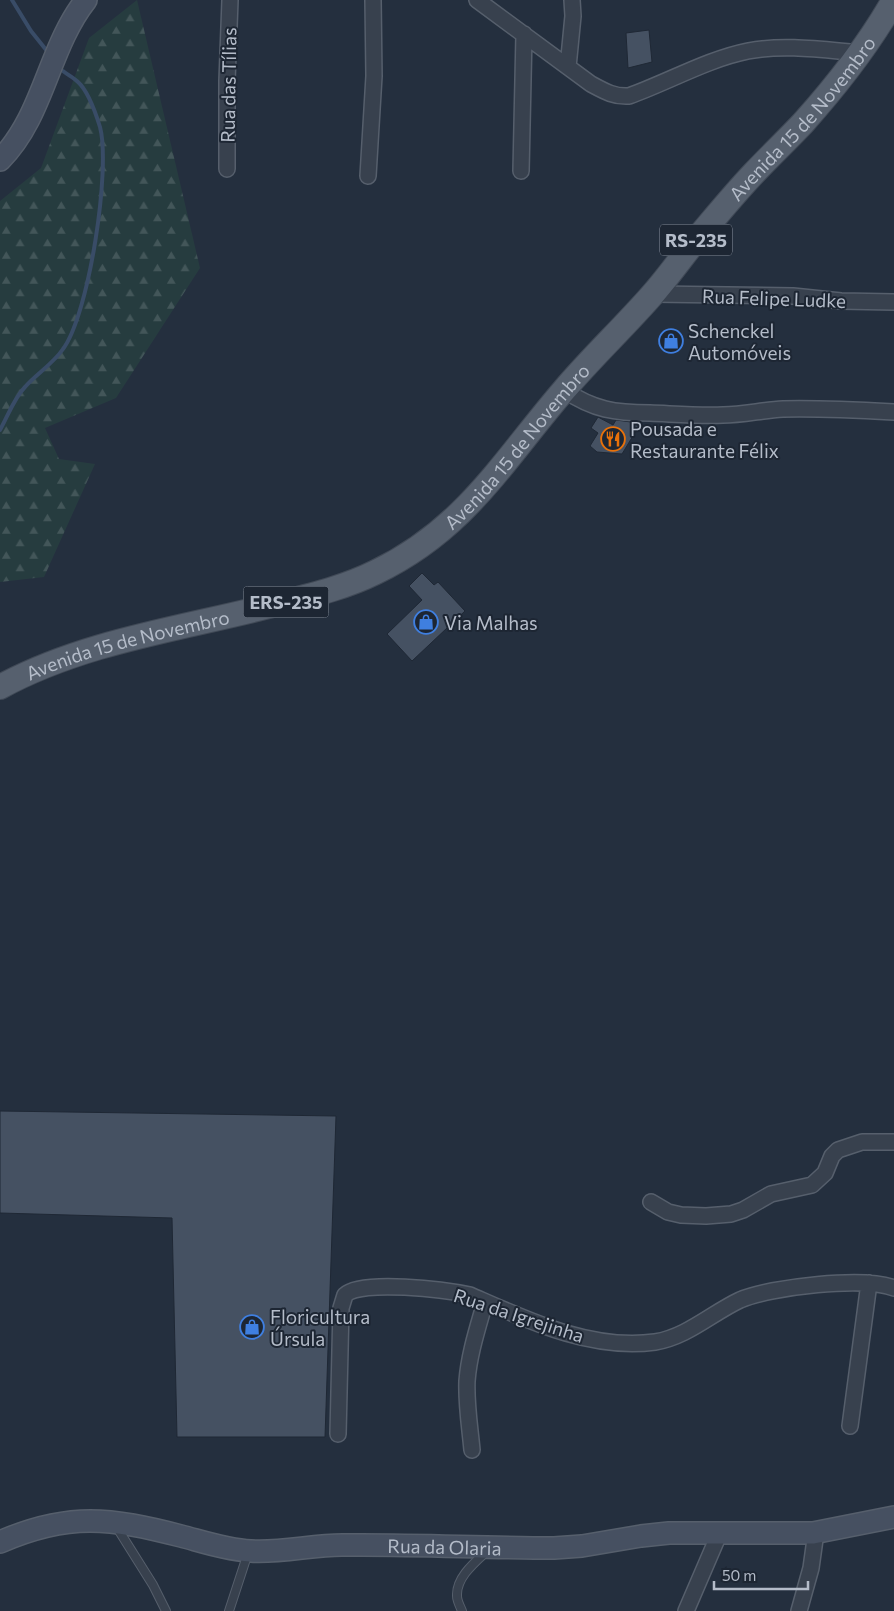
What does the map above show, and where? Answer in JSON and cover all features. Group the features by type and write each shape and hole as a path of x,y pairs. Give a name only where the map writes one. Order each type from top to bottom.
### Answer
{"main road":[{"name":"Avenida 15 de Novembro","path":"0,687 48,664 76,654 164,630 236,615 334,589 373,574 410,554 439,533 494,478 564,390 654,294 698,238 754,173 804,122 860,53 894,0"}],"street":[{"path":"0,160 18,136 63,38 86,0"},
{"name":"Rua das Tílias","path":"227,169 227,81 230,0"},
{"path":"368,176 374,76 373,0"},
{"path":"477,0 591,84 609,94 629,96 718,60 749,51 806,49 860,53"},
{"path":"568,67 573,16 572,0"},
{"path":"522,171 524,34"},
{"name":"Rua Felipe Ludke","path":"654,294 793,296 841,301 894,302"},
{"path":"564,390 588,404 603,409 635,414 725,415 800,409 894,412"},
{"path":"652,1202 668,1212 681,1215 731,1214 743,1210 771,1194 812,1185 825,1173 832,1156 838,1150 862,1142 894,1142"},
{"path":"850,1426 870,1283"},
{"name":"Rua da Igrejinha","path":"338,1434 340,1317 344,1296 349,1291 402,1287 457,1292 470,1295 565,1333 612,1343 636,1343 654,1342 676,1336 733,1304 755,1295 823,1284 870,1283 894,1288"},
{"path":"472,1450 468,1410 468,1380 471,1356 485,1302"},
{"name":"Rua da Olaria","path":"0,1542 35,1528 61,1522 83,1521 129,1524 249,1551 340,1545 490,1548 576,1547 669,1533 796,1534 894,1517"},
{"path":"686,1611 720,1532"},
{"path":"799,1611 811,1568 816,1532"}],"lane":[{"path":"114,1522 153,1585 166,1611"},
{"path":"462,1611 457,1596 459,1584 470,1568 490,1548"},
{"path":"229,1611 249,1551"}],"green space":[{"path":"137,0 200,268 116,398 45,428 59,459 95,464 44,577 0,582 0,201 41,168 89,38"}],"building":[{"path":"649,30 652,62 628,68 626,33"},
{"name":"Pousada e Restaurante Félix","path":"598,417 613,425 616,420 631,422 639,426 622,454 597,452 590,446 598,433 591,428"},
{"name":"Via Malhas","path":"422,573 434,585 438,582 465,611 412,661 387,634 422,600 409,586"},
{"name":"Floricultura Úrsula","path":"0,1111 336,1116 325,1437 177,1437 172,1218 0,1213"}],"waterway":[{"path":"12,0 31,31 47,51"},
{"path":"0,430 21,391 59,354 73,331 89,274 95,241 103,174 103,147 100,127 94,109 82,86 63,71"}],"place":[{"name":"Schenckel Automóveis","path":"671,341"},
{"name":"Pousada e Restaurante Félix","path":"613,439"},
{"name":"Via Malhas","path":"426,622"},
{"name":"Floricultura Úrsula","path":"252,1327"}]}
